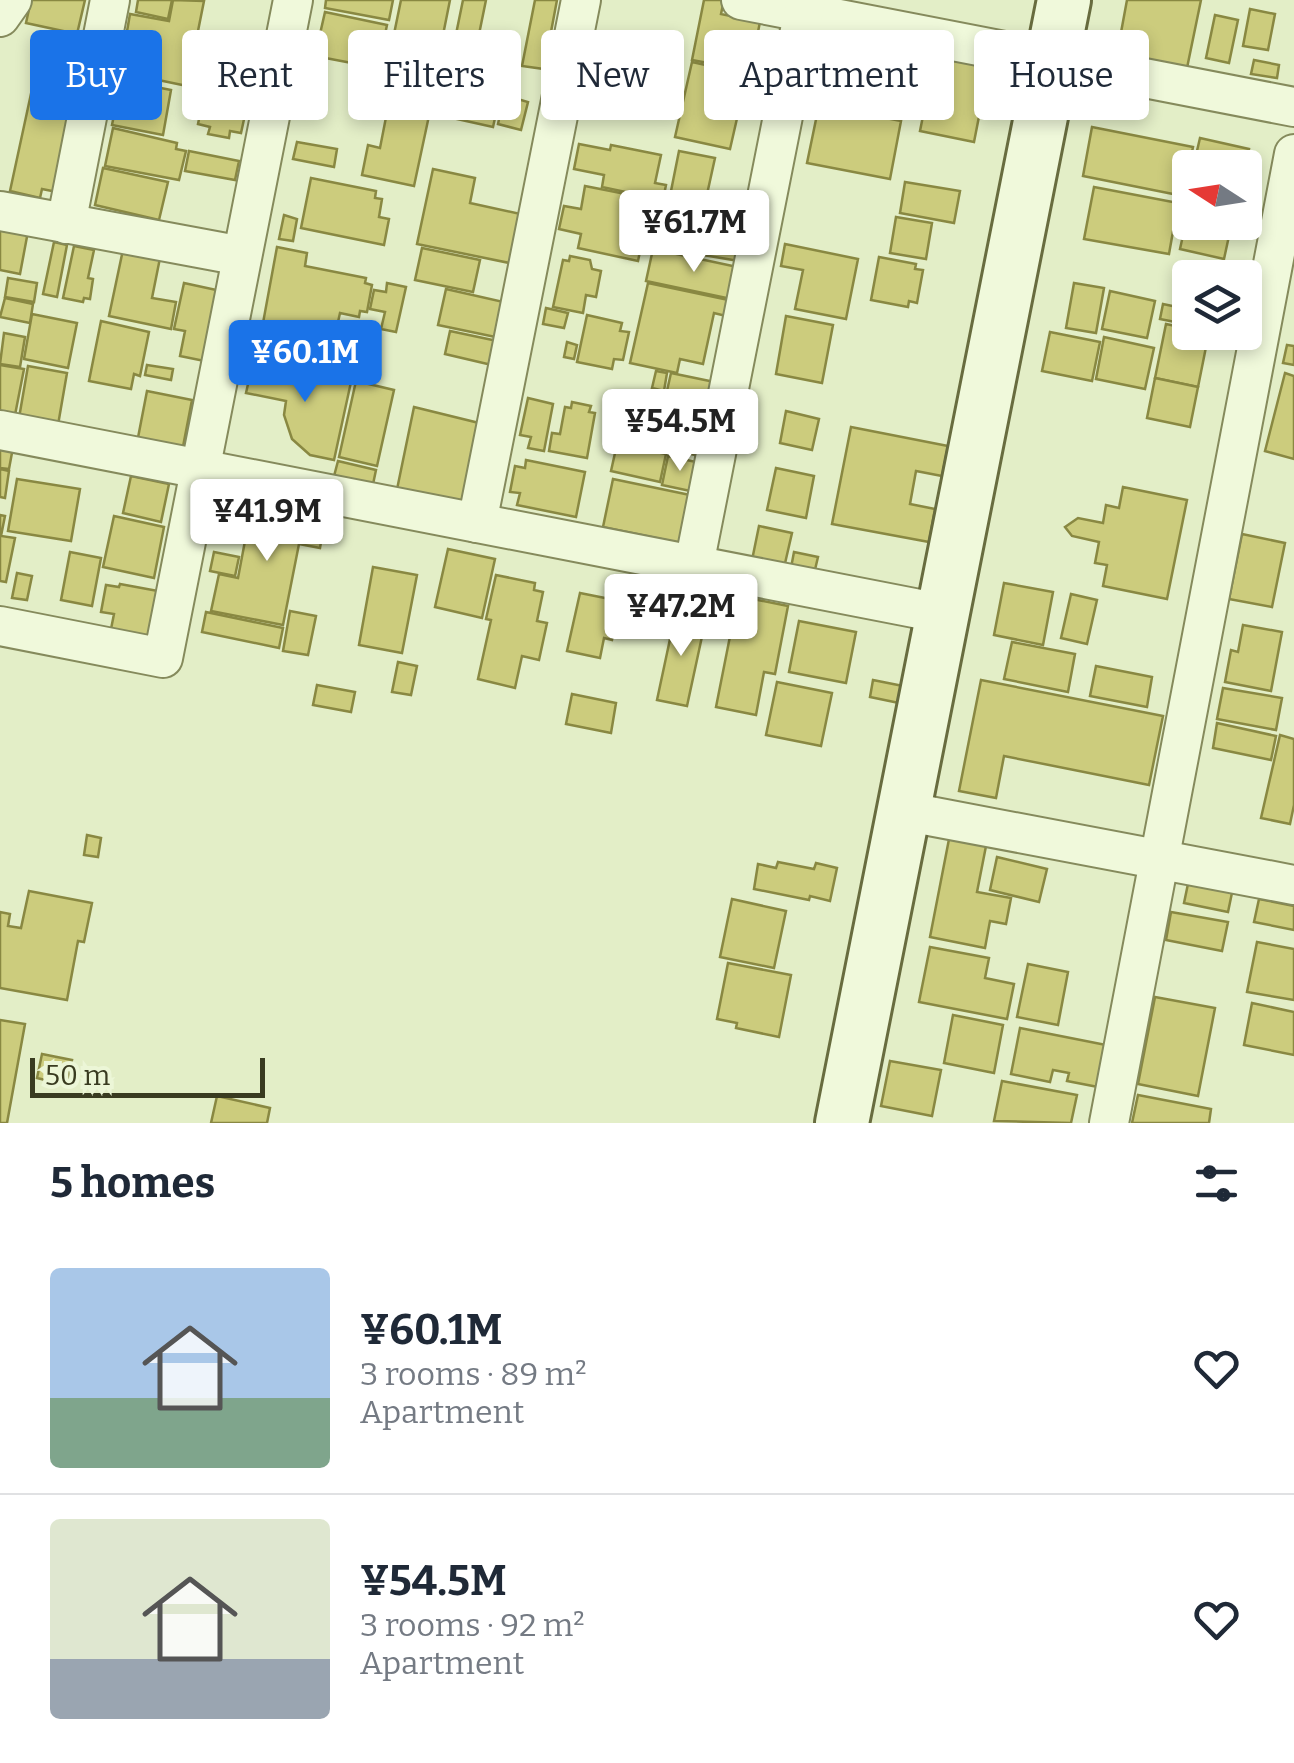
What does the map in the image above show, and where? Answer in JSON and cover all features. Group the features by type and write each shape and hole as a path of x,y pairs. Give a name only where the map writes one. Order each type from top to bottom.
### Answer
{"street":[{"path":"0,18 12,0"},
{"path":"66,224 110,0"},
{"path":"0,626 162,658 293,0"},
{"path":"477,523 581,0"},
{"path":"742,0 804,6 974,42"},
{"path":"1058,30 1064,0"},
{"path":"694,565 804,6"},
{"path":"1149,78 1294,107"},
{"path":"842,1123 1040,120"},
{"path":"1109,1123 1294,154"},
{"path":"0,212 242,256"},
{"path":"0,430 945,614"},
{"path":"903,812 1294,885"}],"building":[{"path":"31,0 85,0 78,30 26,23"},
{"path":"138,0 172,0 168,19 136,12"},
{"path":"173,0 204,1 198,30 182,30 182,85 162,81 162,30 127,30 130,14 169,21"},
{"path":"326,0 393,0 389,20 325,8"},
{"path":"401,0 450,0 444,30 395,30"},
{"path":"463,0 486,0 480,30 457,30"},
{"path":"535,0 557,0 551,30 541,30 541,69 522,66"},
{"path":"704,0 724,0 721,14 760,22 758,30 704,30 704,62 692,60"},
{"path":"1127,0 1201,0 1187,68 1149,60 1149,30 1121,30"},
{"path":"1250,9 1275,14 1268,50 1243,46"},
{"path":"325,12 387,25 386,30 348,30 348,62 328,58 328,30 321,30"},
{"path":"1215,15 1238,20 1229,63 1206,58"},
{"path":"954,49 974,54 974,120 978,120 974,142 920,131 922,120 954,120"},
{"path":"1254,60 1279,65 1277,78 1251,74"},
{"path":"692,62 704,65 704,120 737,120 730,149 675,137 679,120 684,120 684,97"},
{"path":"162,88 171,90 163,135 112,125 113,120 162,120"},
{"path":"30,98 30,120 73,120 57,192 42,189 40,198 10,191"},
{"path":"521,100 528,102 521,130 498,124 499,120 521,120"},
{"path":"199,120 244,120 241,133 230,131 229,138 208,134 210,127 198,124"},
{"path":"385,120 428,120 414,186 362,175 368,145 380,148"},
{"path":"462,120 495,120 493,127"},
{"path":"816,120 901,121 890,179 807,163"},
{"path":"1092,127 1193,147 1172,150 1172,194 1083,176"},
{"path":"113,128 177,143 176,149 186,151 179,180 105,166"},
{"path":"1200,138 1249,149 1249,150 1197,150"},
{"path":"297,142 337,149 334,167 293,159"},
{"path":"579,144 610,150 611,145 661,155 655,183 666,185 663,200 602,187 604,175 574,169"},
{"path":"189,151 239,161 235,180 185,171"},
{"path":"679,151 715,158 704,208 669,201"},
{"path":"103,168 168,182 159,220 95,205"},
{"path":"433,169 475,178 470,203 534,217 524,266 417,244"},
{"path":"311,178 376,191 375,198 382,199 379,217 389,219 384,245 301,228"},
{"path":"905,182 960,191 954,223 900,213"},
{"path":"585,186 651,199 638,261 578,248 581,234 559,229 564,206 581,209"},
{"path":"1094,187 1172,202 1169,254 1084,239"},
{"path":"284,215 297,219 293,241 279,239"},
{"path":"660,215 750,230 745,262 655,247"},
{"path":"896,217 932,223 926,259 890,253"},
{"path":"0,221 29,226 20,274 0,270"},
{"path":"1182,240 1228,240 1224,259 1180,249"},
{"path":"54,242 67,245 57,297 43,294"},
{"path":"785,244 858,259 846,319 795,309 803,270 781,266"},
{"path":"124,245 161,253 152,298 176,302 171,329 109,316"},
{"path":"74,246 94,250 88,278 93,279 90,299 84,298 83,302 63,298"},
{"path":"277,247 307,253 305,266 366,278 365,283 372,285 367,312 360,311 359,317 340,313 336,331 293,322 292,329 263,323"},
{"path":"422,248 480,260 473,292 415,280"},
{"path":"653,249 742,268 736,300 646,281"},
{"path":"570,256 590,260 592,269 601,271 596,297 586,295 583,313 553,307 563,260 569,261"},
{"path":"879,257 916,264 915,269 923,270 917,303 909,301 908,307 871,300"},
{"path":"8,278 37,283 34,302 5,297"},
{"path":"184,283 221,291 219,364 180,356 185,331 174,329"},
{"path":"387,283 406,287 396,332 381,329 385,312 370,309 374,290 386,292"},
{"path":"648,283 738,302 734,318 714,313 703,364 680,359 677,373 630,363"},
{"path":"1074,283 1104,288 1096,333 1066,328"},
{"path":"446,289 512,304 505,339 438,325"},
{"path":"1110,291 1155,301 1147,338 1102,329"},
{"path":"5,298 33,304 30,323 0,317"},
{"path":"1163,304 1172,306 1172,321 1160,319"},
{"path":"546,308 568,313 564,328 543,324"},
{"path":"32,314 77,323 68,368 24,359"},
{"path":"587,315 622,323 620,331 629,332 623,360 614,359 612,369 577,362"},
{"path":"786,316 833,325 822,383 776,374"},
{"path":"101,321 149,332 140,376 134,374 131,389 89,381"},
{"path":"1166,324 1172,325 1172,350 1205,350 1198,387 1155,378"},
{"path":"300,327 336,334 334,341 352,344 345,378 284,365 290,332 299,334"},
{"path":"450,331 502,342 496,366 445,354"},
{"path":"1050,332 1100,342 1092,381 1042,371"},
{"path":"4,333 25,337 20,367 0,364"},
{"path":"1104,337 1154,348 1145,389 1096,379"},
{"path":"567,342 577,345 574,359 564,357"},
{"path":"1287,345 1294,346 1294,365 1283,363"},
{"path":"253,362 351,382 334,460 310,455 292,439 284,415 286,401 246,393"},
{"path":"0,365 24,369 14,420 0,418"},
{"path":"147,365 173,369 171,380 145,375"},
{"path":"28,366 67,373 58,425 19,418"},
{"path":"656,371 667,373 664,391 652,388"},
{"path":"671,373 729,385 722,417 664,404"},
{"path":"1285,373 1294,376 1294,459 1265,451"},
{"path":"1155,378 1198,387 1190,427 1147,418"},
{"path":"356,381 394,390 377,466 339,457"},
{"path":"147,391 192,400 181,457 136,448"},
{"path":"528,398 553,404 544,451 528,448 531,437 520,435"},
{"path":"625,400 670,409 668,415 721,427 714,459 617,438"},
{"path":"572,402 591,406 589,412 595,413 587,458 549,451 552,433 560,434 565,407 571,408"},
{"path":"414,407 479,423 460,514 395,499"},
{"path":"786,411 819,419 812,450 780,443"},
{"path":"851,427 948,446 942,476 916,471 910,504 935,509 929,542 832,524"},
{"path":"0,440 14,442 9,469 0,468"},
{"path":"617,444 666,454 660,482 611,471"},
{"path":"668,456 696,462 695,492 662,485"},
{"path":"526,460 585,472 576,517 517,505 520,493 510,492 515,466 525,468"},
{"path":"338,461 376,470 372,489 333,480"},
{"path":"776,468 814,476 806,518 767,510"},
{"path":"0,469 9,471 5,498 0,497"},
{"path":"131,476 169,484 161,522 123,513"},
{"path":"17,479 80,489 71,541 8,531"},
{"path":"613,479 690,495 680,543 603,527"},
{"path":"1123,487 1187,500 1167,599 1103,586 1107,565 1095,563 1099,542 1072,536 1065,527 1078,518 1103,523 1106,505 1119,508"},
{"path":"275,503 297,507 296,513 325,519 320,548 299,544 283,625 211,611 219,574 238,578 252,504 274,509"},
{"path":"0,515 5,516 1,536 15,538 6,582 0,581"},
{"path":"114,516 164,527 154,578 103,567"},
{"path":"759,526 792,533 783,572 751,565"},
{"path":"1242,534 1285,543 1272,607 1229,599"},
{"path":"448,549 495,559 482,618 435,607"},
{"path":"70,552 101,558 92,606 61,600"},
{"path":"214,552 239,557 235,576 210,571"},
{"path":"794,552 818,557 813,578 790,573"},
{"path":"373,567 417,575 402,653 359,645"},
{"path":"17,573 32,576 27,600 12,598"},
{"path":"496,575 535,583 534,590 543,592 537,621 547,623 539,660 522,656 515,688 478,679"},
{"path":"1004,583 1053,592 1043,645 994,635"},
{"path":"106,585 158,591 149,636 111,629 114,614 101,612"},
{"path":"580,593 620,601 612,640 604,638 600,658 567,651"},
{"path":"1071,594 1097,600 1087,644 1061,638"},
{"path":"738,596 788,606 775,674 764,672 756,715 716,707"},
{"path":"290,611 316,616 308,655 283,651"},
{"path":"676,611 706,618 687,706 657,700"},
{"path":"206,612 283,628 279,648 202,632"},
{"path":"799,621 856,632 846,683 789,672"},
{"path":"1243,625 1282,632 1271,691 1225,682 1231,650 1238,652"},
{"path":"1012,642 1075,654 1068,692 1004,679"},
{"path":"398,662 417,666 411,695 392,692"},
{"path":"1096,666 1152,677 1147,707 1090,696"},
{"path":"873,680 903,686 899,703 870,697"},
{"path":"981,680 1163,716 1149,785 1004,756 996,798 959,791"},
{"path":"777,682 832,693 821,746 766,735"},
{"path":"317,685 355,692 351,712 313,705"},
{"path":"1223,688 1282,698 1276,730 1217,719"},
{"path":"572,694 616,703 611,733 566,724"},
{"path":"1217,723 1276,736 1271,760 1213,748"},
{"path":"1280,735 1294,739 1294,805 1290,824 1261,818"},
{"path":"950,834 987,841 977,892 1011,898 1006,924 990,921 985,948 930,937"},
{"path":"87,835 101,838 98,857 84,855"},
{"path":"997,857 1047,869 1039,902 990,890"},
{"path":"778,862 814,869 816,863 837,868 830,901 754,889 758,864 776,868"},
{"path":"1189,879 1233,888 1228,912 1184,903"},
{"path":"29,891 92,903 84,942 78,941 67,1000 0,988 0,912 10,914 8,926 21,928"},
{"path":"732,899 786,911 774,968 720,957"},
{"path":"1259,899 1294,906 1294,930 1254,922"},
{"path":"1171,912 1228,922 1222,951 1166,940"},
{"path":"1257,942 1294,949 1294,1000 1247,992"},
{"path":"930,947 989,958 985,978 1014,984 1007,1019 919,1002"},
{"path":"728,963 791,975 779,1037 736,1028 737,1023 717,1019"},
{"path":"1028,964 1068,972 1058,1025 1017,1017"},
{"path":"1155,997 1215,1008 1198,1096 1138,1084"},
{"path":"1252,1003 1294,1012 1294,1055 1244,1045"},
{"path":"953,1015 1003,1025 994,1073 944,1063"},
{"path":"0,1020 25,1024 7,1123 0,1123"},
{"path":"1020,1028 1106,1045 1098,1087 1067,1081 1069,1073 1053,1070 1050,1082 1011,1074"},
{"path":"42,1054 72,1060 66,1085 37,1078"},
{"path":"890,1061 941,1070 932,1116 881,1106"},
{"path":"1002,1081 1077,1095 1071,1123 994,1121"},
{"path":"1138,1095 1211,1109 1209,1123 1132,1123"},
{"path":"217,1096 270,1108 267,1123 211,1123"}]}
